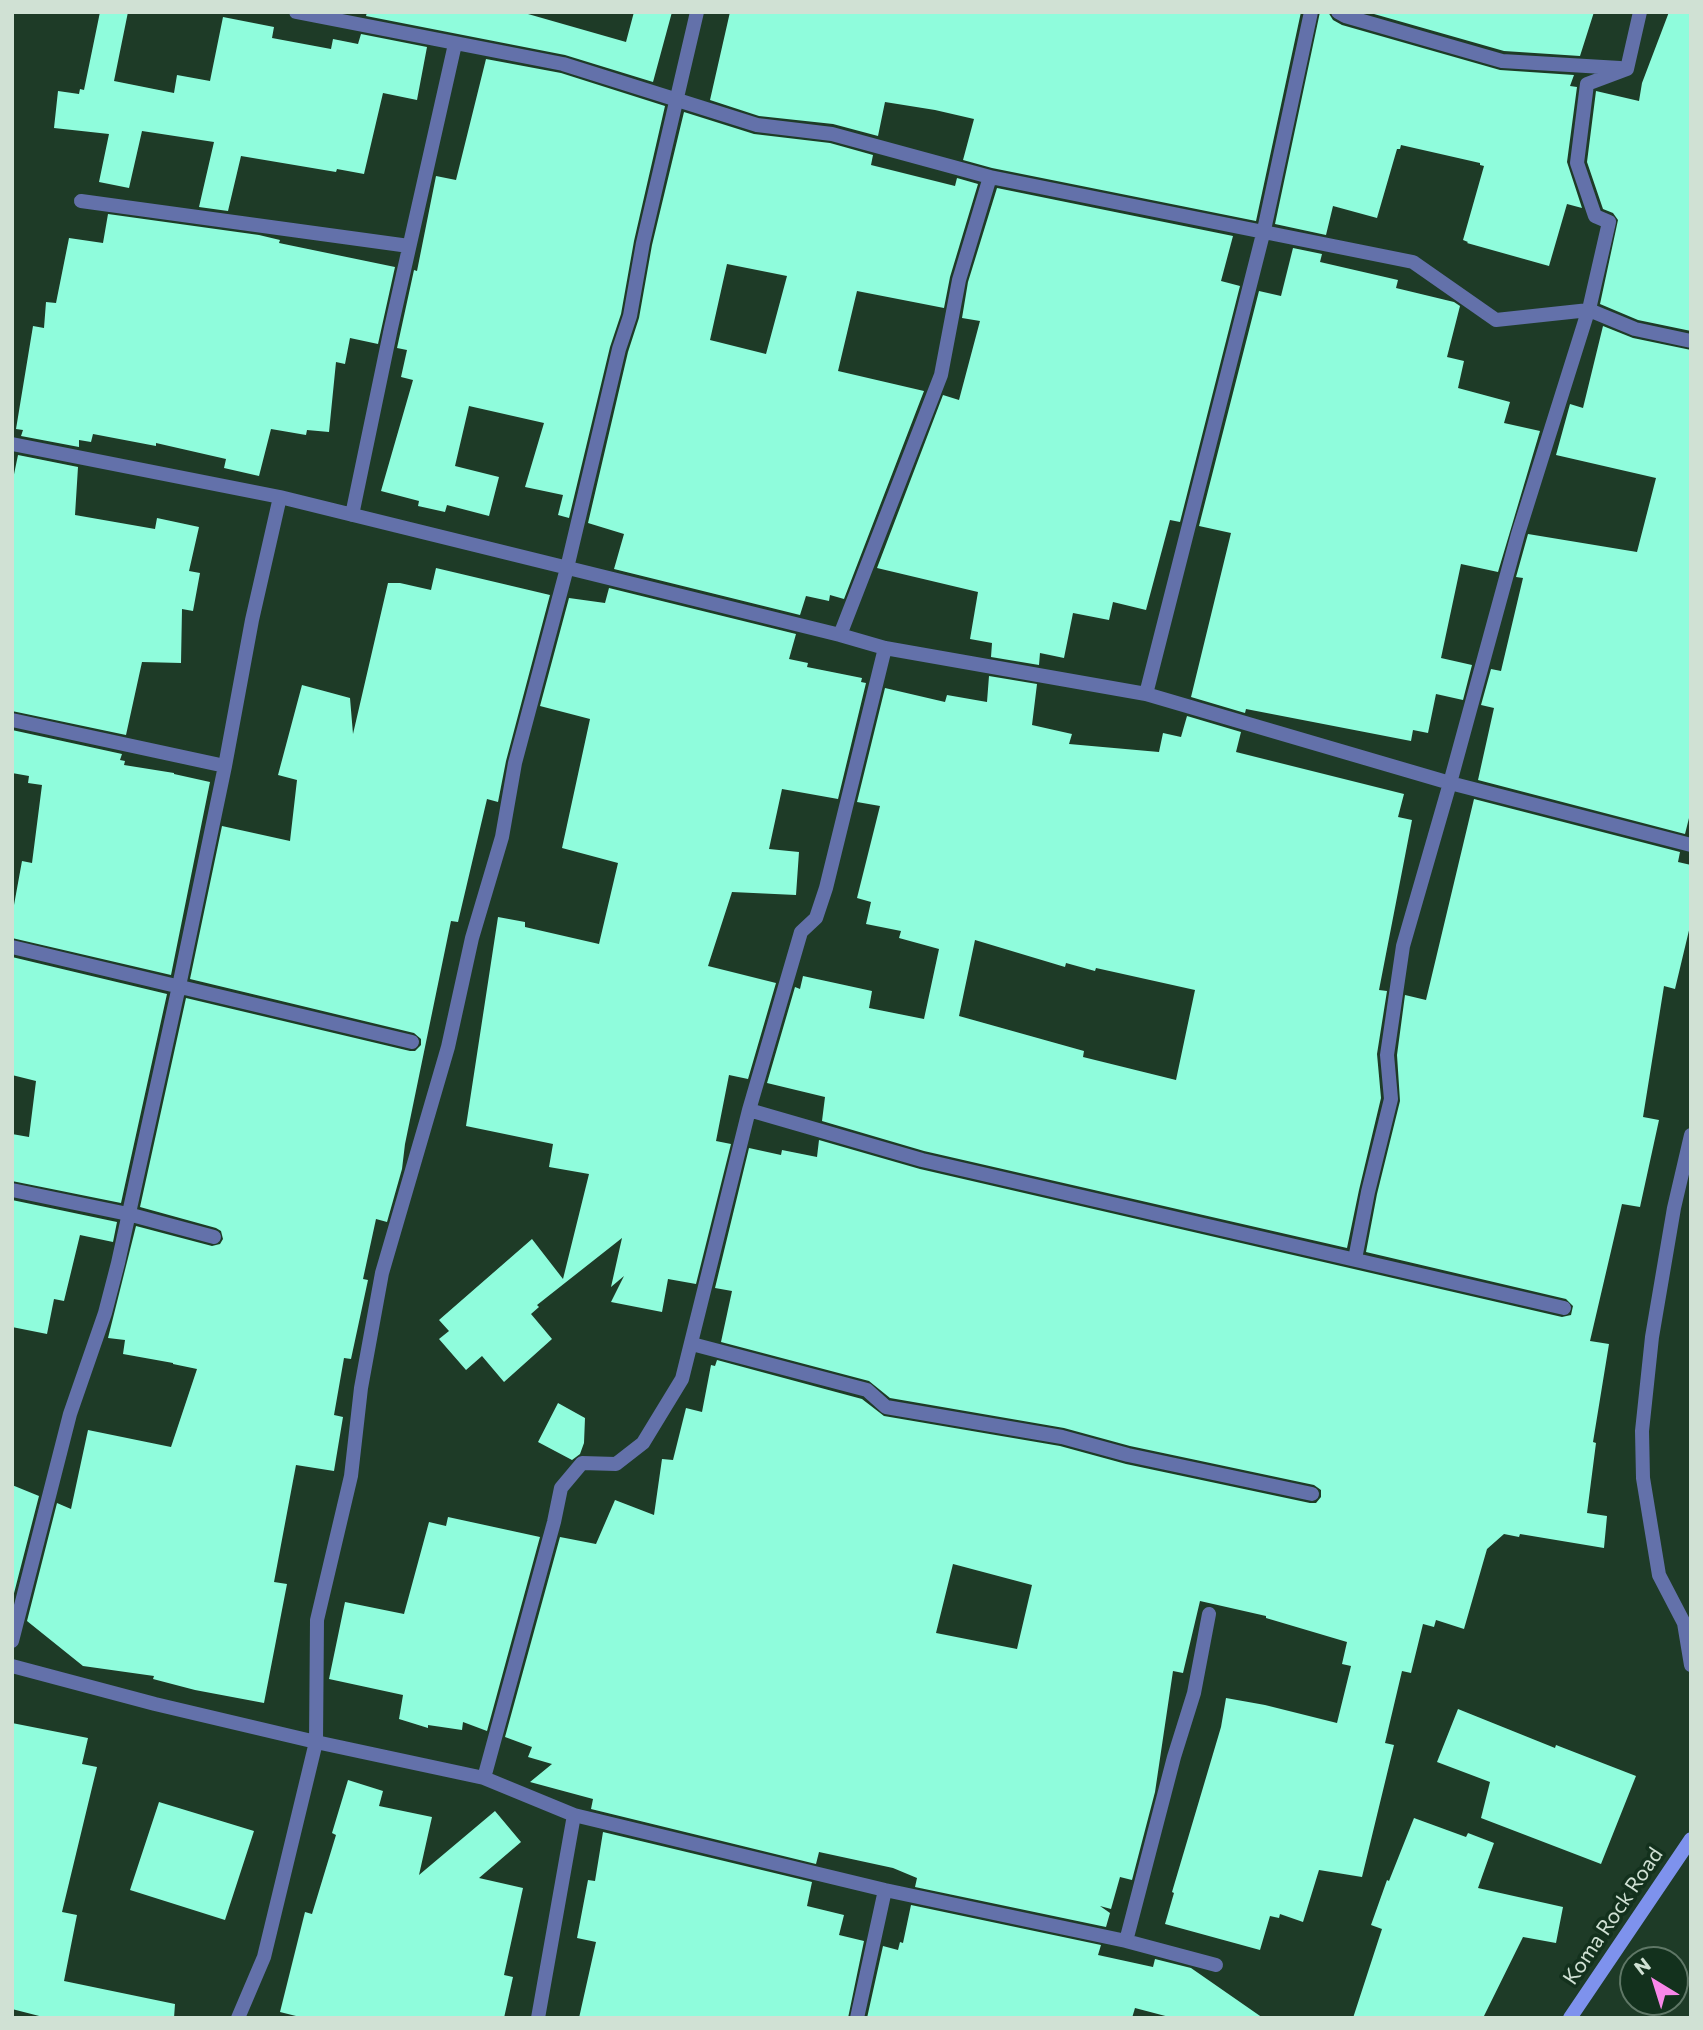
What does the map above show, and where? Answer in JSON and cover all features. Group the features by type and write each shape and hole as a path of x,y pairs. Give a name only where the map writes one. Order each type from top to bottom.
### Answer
{"main road":[{"name":"Koma Rock Road","path":"1570,2018 1691,1839"}],"street":[{"path":"296,12 563,64 757,125 832,134 990,177 1413,262 1496,320 1588,310 1636,329 1691,341"},
{"path":"238,2018 264,1957 316,1742 317,1620 351,1476 361,1388 382,1273 448,1047 472,938 502,837 515,763 567,568 619,349 630,316 643,243 697,12"},
{"path":"1146,694 1264,230 1311,12"},
{"path":"1338,12 1502,61 1627,69"},
{"path":"1627,69 1640,12"},
{"path":"352,515 455,44"},
{"path":"1355,1259 1391,1099 1387,1055 1403,946 1517,534 1588,310 1609,222 1595,216 1577,163 1587,84 1627,69"},
{"path":"840,635 941,375 958,280 990,177"},
{"path":"81,201 409,246"},
{"path":"12,444 280,497 885,648 1146,694 1450,783 1691,845"},
{"path":"12,1641 70,1414 105,1313 118,1263 179,986 252,620 280,497"},
{"path":"484,1778 561,1488 582,1463 616,1464 643,1443 682,1379 749,1110 801,932 816,918 826,888 885,648"},
{"path":"12,720 225,766"},
{"path":"12,947 412,1042"},
{"path":"749,1110 922,1160 1564,1308"},
{"path":"1691,1135 1674,1208 1652,1337 1642,1431 1643,1479 1659,1575 1687,1625 1691,1665"},
{"path":"12,1190 128,1214 214,1237"},
{"path":"692,1344 867,1390 886,1407 1062,1437 1128,1455 1312,1493"},
{"path":"1126,1941 1174,1757 1194,1693 1209,1614"},
{"path":"12,1665 155,1704 484,1778 574,1815 885,1890 1126,1941 1216,1965"},
{"path":"538,2018 574,1815"},
{"path":"857,2018 885,1890"}],"building":[{"path":"100,12 128,12 114,81 174,93 177,75 210,81 223,17 274,27 272,38 331,49 333,39 358,44 361,34 427,47 417,100 383,93 364,174 241,156 228,211 199,207 214,142 142,131 129,188 99,182 109,134 54,128 58,91 79,94 80,89 84,90"},
{"path":"367,12 521,12 626,42 634,12 672,12 653,82 565,55 366,16"},
{"path":"730,12 1301,12 1256,221 963,160 974,119 935,110 885,102 878,136 833,124 759,116 710,100"},
{"path":"1320,12 1328,12 1333,20 1342,25 1500,70 1574,75 1570,86 1577,87 1567,162 1582,208 1567,204 1549,266 1463,240 1484,166 1401,145 1400,149 1397,149 1377,218 1333,206 1326,235 1275,224"},
{"path":"1367,12 1594,12 1580,56 1504,51"},
{"path":"1669,12 1691,12 1691,331 1638,320 1600,304 1618,220 1613,213 1603,209 1587,162 1596,91 1639,101 1642,83"},
{"path":"486,59 561,73 665,106 634,241 621,314 610,347 569,518 558,515 563,495 525,487 544,423 469,406 455,466 499,477 489,516 447,505 445,512 418,506 419,501 381,491 413,380 401,377 407,350 397,348 414,270 417,271 436,176 456,180"},
{"path":"684,112 754,134 830,143 873,155 871,165 955,186 957,178 978,184 950,277 944,308 857,291 838,371 924,391 844,599 830,595 829,601 806,596 800,615 614,569 624,534 588,523 628,352 639,318 652,245","holes":["727,264 787,276 766,354 710,340"]},
{"path":"997,188 1233,236 1221,281 1240,286 1180,522 1170,520 1146,610 1113,602 1109,620 1073,613 1064,658 1040,653 1039,665 991,657 992,643 970,639 978,592 877,568 943,395 959,400 980,321 962,318 968,282"},
{"path":"108,214 259,235 280,240 279,243 395,267 378,344 350,338 345,364 336,362 329,432 307,430 306,435 271,429 259,476 224,468 226,459 156,443 156,446 93,434 91,442 79,440 79,447 21,436 23,430 16,429 33,326 44,328 46,302 56,303 69,238 103,243"},
{"path":"1293,248 1322,254 1320,262 1398,280 1396,288 1454,302 1460,306 1447,357 1464,361 1458,388 1510,402 1504,423 1540,431 1498,572 1461,564 1441,658 1472,665 1463,700 1436,694 1428,733 1413,730 1411,741 1246,709 1245,713 1191,697 1231,533 1199,526 1259,291 1281,296"},
{"path":"1603,326 1633,338 1691,350 1691,810 1685,834 1478,780 1494,708 1481,705 1491,669 1501,671 1523,578 1516,577 1528,534 1637,552 1656,478 1556,455 1570,404 1583,408"},
{"path":"18,455 78,467 75,515 155,529 157,518 199,527 189,571 200,573 193,611 182,609 181,663 142,662 126,735 12,711 12,484"},
{"path":"436,568 550,595 506,761 498,802 487,799 458,922 451,921 402,1169 387,1222 376,1219 363,1279 368,1280 351,1359 344,1358 334,1415 343,1417 334,1471 296,1465 274,1582 287,1584 264,1703 195,1690 153,1679 154,1676 83,1666 27,1621 57,1503 71,1509 88,1430 171,1447 197,1369 123,1354 125,1340 108,1338 136,1226 212,1246 220,1244 223,1239 221,1231 216,1228 140,1207 186,998 410,1051 415,1051 421,1045 421,1039 414,1033 190,979 222,826 290,841 297,780 278,775 302,685 350,698 353,734 388,583 431,590"},
{"path":"609,588 796,634 789,659 808,663 807,667 862,678 861,682 866,683 838,799 782,789 769,849 799,852 796,895 732,892 708,966 776,983 748,1079 729,1075 716,1141 731,1144 696,1284 668,1279 662,1312 611,1302 624,1276 611,1287 622,1238 537,1305 539,1307 531,1314 552,1339 504,1382 482,1356 466,1370 439,1339 449,1331 439,1320 532,1239 563,1279 589,1174 549,1167 553,1144 466,1126 498,917 525,922 525,927 599,944 618,863 562,848 590,719 540,706 569,598 605,603"},
{"path":"989,676 1037,684 1032,725 1072,734 1069,744 1159,752 1163,733 1181,737 1187,716 1241,732 1236,752 1404,794 1398,817 1412,820 1379,990 1387,991 1377,1054 1381,1098 1347,1248 924,1151 822,1121 825,1097 767,1083 795,987 800,989 803,976 872,991 869,1008 924,1019 939,949 899,938 901,931 866,924 871,902 857,898 880,806 857,802 885,688 945,702 947,695 987,702","holes":["975,940 1065,967 1066,963 1095,971 1096,968 1195,990 1176,1080 1083,1057 1084,1051 959,1016"]},
{"path":"12,730 122,754 120,760 125,761 124,765 210,782 171,975 12,938 12,916 22,861 32,863 42,785 28,783 29,776 12,773"},
{"path":"1474,799 1680,852 1678,862 1691,865 1691,922 1675,989 1664,986 1643,1117 1659,1120 1640,1207 1622,1204 1590,1341 1609,1344 1593,1442 1596,1443 1587,1513 1607,1516 1604,1548 1520,1534 1519,1537 1504,1534 1487,1549 1464,1629 1436,1620 1434,1627 1423,1624 1411,1673 1402,1671 1385,1743 1394,1745 1362,1877 1319,1870 1303,1922 1280,1914 1279,1918 1270,1916 1260,1950 1165,1924 1221,1727 1226,1698 1337,1723 1351,1666 1342,1664 1347,1642 1266,1616 1200,1601 1183,1673 1173,1671 1155,1792 1132,1880 1120,1877 1111,1909 1100,1906 1110,1913 1106,1927 915,1887 917,1878 893,1868 819,1852 816,1864 591,1809 593,1799 530,1782 552,1764 528,1757 532,1747 505,1737 560,1537 596,1544 615,1500 654,1515 662,1459 673,1460 686,1408 702,1412 711,1365 715,1366 717,1360 862,1399 884,1416 1060,1446 1126,1464 1310,1503 1316,1503 1321,1497 1321,1490 1314,1485 1130,1446 1064,1428 890,1398 869,1381 721,1342 732,1291 715,1288 749,1148 781,1155 782,1150 817,1157 819,1140 920,1169 1562,1317 1571,1315 1573,1306 1566,1299 1366,1252 1400,1101 1397,1055 1405,995 1426,1000","holes":["953,1564 1032,1585 1017,1649 936,1633"]},
{"path":"12,957 167,994 121,1203 12,1181 12,1134 29,1137 36,1081 12,1075"},
{"path":"12,1200 117,1222 113,1242 80,1235 64,1301 54,1299 47,1334 12,1327"},
{"path":"558,1403 585,1418 584,1443 580,1454 572,1460 538,1442"},
{"path":"12,1485 39,1496 12,1601"},
{"path":"448,1517 540,1537 487,1731 463,1722 462,1730 428,1725 428,1728 399,1719 403,1695 329,1679 345,1602 404,1614 429,1522 446,1526"},
{"path":"1458,1709 1555,1748 1556,1745 1636,1776 1601,1864 1481,1818 1490,1782 1437,1762"},
{"path":"12,1723 88,1738 82,1764 97,1767 62,1912 77,1915 64,1981 175,2004 174,2018 47,2018 12,2009"},
{"path":"348,1780 383,1791 379,1806 432,1817 419,1875 495,1811 521,1842 479,1878 523,1888 504,1975 513,1977 504,2018 304,2018 280,2012 305,1912 312,1914 336,1835 332,1833"},
{"path":"159,1802 254,1831 225,1920 130,1890"},
{"path":"1414,1818 1466,1837 1468,1833 1494,1843 1478,1888 1563,1907 1556,1943 1523,1937 1483,2018 1353,2018 1382,1929 1371,1925"},
{"path":"603,1832 812,1882 807,1906 844,1915 839,1935 864,1941 848,2018 579,2018 596,1942 577,1938 588,1880 595,1881"},
{"path":"911,1905 1101,1945 1098,1955 1153,1967 1155,1959 1191,1968 1263,2018 1173,2018 1135,2008 1132,2018 867,2018 883,1946 898,1950 900,1942 903,1943"}]}
